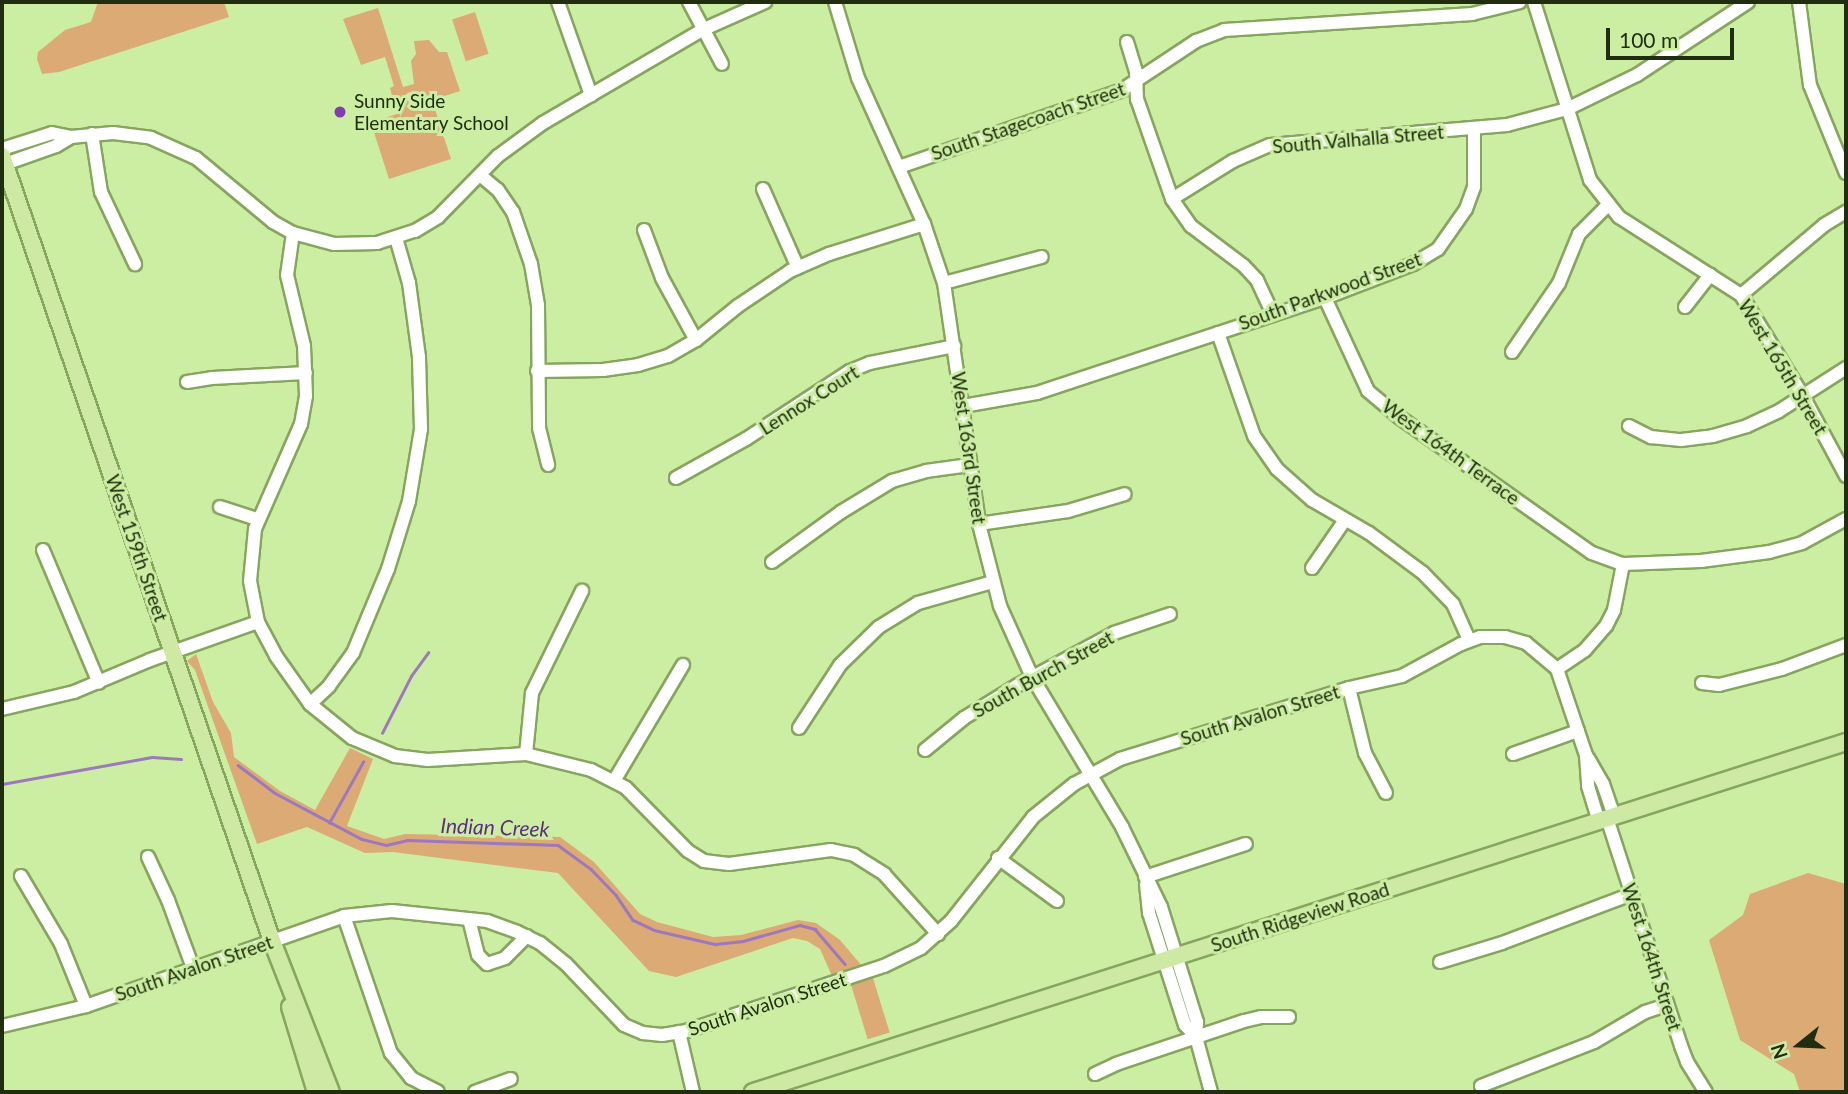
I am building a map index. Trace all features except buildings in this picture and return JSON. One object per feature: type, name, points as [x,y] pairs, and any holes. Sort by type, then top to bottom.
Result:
[{"type":"main road","name":"West 159th Street","points":[[2,158],[272,941],[331,1092]]},
{"type":"main road","name":"South Ridgeview Road","points":[[753,1092],[1846,742]]},
{"type":"main road","name":"West 159th Street","points":[[272,941],[316,1092]]},
{"type":"street","points":[[558,2],[591,95]]},
{"type":"street","points":[[689,2],[722,64]]},
{"type":"street","points":[[2,158],[56,146],[71,137],[92,134],[143,137],[182,150],[214,170],[273,222],[293,233],[323,242],[351,245],[396,238],[415,231],[438,217],[523,135],[704,29],[765,2]]},
{"type":"street","name":"West 163rd Street","points":[[835,2],[858,78],[924,225],[943,283],[979,524],[992,582],[1032,677],[1122,827],[1161,907],[1171,959],[1198,1022],[1196,1037],[1211,1092]]},
{"type":"street","name":"South Stagecoach Street","points":[[899,167],[1080,106],[1137,82],[1196,41],[1224,30],[1472,13],[1520,2]]},
{"type":"street","name":"West 165th Street","points":[[1534,2],[1590,180],[1619,217],[1741,295],[1846,476]]},
{"type":"street","points":[[1474,128],[1507,125],[1567,110],[1637,75],[1748,2]]},
{"type":"street","points":[[1799,2],[1810,85],[1846,173]]},
{"type":"street","points":[[1127,42],[1137,82],[1138,99],[1172,199],[1191,226],[1244,266],[1257,281],[1273,314]]},
{"type":"street","name":"South Valhalla Street","points":[[1172,199],[1233,160],[1270,145],[1474,128]]},
{"type":"street","name":"South Parkwood Street","points":[[963,406],[1037,393],[1325,298],[1413,264],[1438,249],[1447,240],[1466,209],[1474,187],[1474,128]]},
{"type":"street","points":[[92,134],[101,192],[135,264]]},
{"type":"street","points":[[480,175],[498,190],[523,236],[538,305],[539,428],[548,466]]},
{"type":"street","points":[[763,189],[798,268]]},
{"type":"street","points":[[1511,352],[1559,283],[1579,234],[1609,204]]},
{"type":"street","points":[[1741,295],[1824,225],[1846,212]]},
{"type":"street","points":[[537,371],[603,370],[638,365],[668,356],[696,340],[738,306],[798,268],[829,254],[924,225]]},
{"type":"street","points":[[644,230],[662,278],[696,340]]},
{"type":"street","points":[[293,233],[287,275],[304,346],[306,396],[301,424],[258,519],[252,539],[250,570],[258,622],[276,656],[310,704],[352,738],[394,756],[428,760],[526,754],[571,763],[614,781],[650,810],[688,851],[704,861],[729,864],[831,850],[842,851],[865,860],[884,874],[938,934]]},
{"type":"street","points":[[310,704],[329,686],[353,653],[388,569],[409,501],[421,429],[419,357],[409,283],[396,238]]},
{"type":"street","points":[[943,283],[1042,257]]},
{"type":"street","points":[[1685,307],[1710,275]]},
{"type":"street","name":"West 164th Terrace","points":[[1325,298],[1368,391],[1399,417],[1592,553],[1623,564]]},
{"type":"street","points":[[1218,333],[1246,417],[1266,456],[1300,491],[1404,558],[1445,594],[1462,618],[1469,640]]},
{"type":"street","name":"Lennox Court","points":[[676,478],[746,439],[850,370],[870,363],[954,346]]},
{"type":"street","points":[[1629,426],[1651,437],[1681,440],[1713,436],[1746,426],[1802,396],[1846,368]]},
{"type":"street","points":[[187,382],[212,377],[306,373]]},
{"type":"street","points":[[772,562],[860,499],[892,481],[926,471],[970,466]]},
{"type":"street","points":[[979,524],[1068,510],[1125,494]]},
{"type":"street","points":[[220,507],[258,519]]},
{"type":"street","points":[[1556,669],[1585,650],[1606,625],[1614,610],[1623,564],[1700,561],[1769,552],[1802,543],[1846,519]]},
{"type":"street","points":[[1312,568],[1345,520]]},
{"type":"street","points":[[43,550],[99,683]]},
{"type":"street","points":[[799,728],[840,665],[879,627],[918,603],[992,582]]},
{"type":"street","points":[[526,754],[532,693],[582,591]]},
{"type":"street","name":"South Burch Street","points":[[925,750],[964,718],[1032,677],[1114,633],[1170,614]]},
{"type":"street","points":[[2,709],[43,701],[99,683],[258,622]]},
{"type":"street","name":"West 164th Street","points":[[1469,640],[1492,636],[1526,643],[1545,656],[1556,669],[1586,755],[1588,786],[1607,818],[1687,1062],[1706,1092]]},
{"type":"street","name":"South Avalon Street","points":[[2,1026],[86,1006],[344,916],[392,911],[486,922],[527,936],[566,964],[624,1025],[643,1033],[662,1035],[679,1032],[884,966],[912,953],[938,934],[1050,800],[1090,775],[1134,753],[1349,688],[1402,676],[1469,640]]},
{"type":"street","points":[[1702,683],[1719,685],[1745,679],[1846,645]]},
{"type":"street","points":[[614,781],[683,665]]},
{"type":"street","points":[[1349,688],[1365,752],[1386,793]]},
{"type":"street","points":[[1513,754],[1578,732]]},
{"type":"street","points":[[1145,877],[1246,844]]},
{"type":"street","points":[[148,857],[168,900],[193,968]]},
{"type":"street","points":[[998,859],[1057,901]]},
{"type":"street","points":[[21,876],[61,944],[86,1006]]},
{"type":"street","points":[[1440,962],[1512,940],[1632,894]]},
{"type":"street","points":[[344,916],[391,1053],[411,1078],[438,1092]]},
{"type":"street","points":[[469,919],[478,955],[487,964],[499,962],[527,936]]},
{"type":"street","points":[[1481,1086],[1594,1042],[1645,1012],[1667,1005]]},
{"type":"street","points":[[1095,1074],[1116,1064],[1261,1017],[1289,1017]]},
{"type":"street","points":[[679,1032],[693,1092]]},
{"type":"street","points":[[475,1092],[511,1079]]},
{"type":"shaded area","points":[[98,2],[224,2],[229,17],[59,72],[42,74],[37,59],[38,52],[65,30],[91,22]]},
{"type":"shaded area","points":[[378,8],[403,87],[414,84],[411,61],[416,54],[414,41],[429,40],[439,52],[447,52],[460,91],[417,105],[413,91],[406,94],[411,109],[433,103],[451,159],[389,179],[371,123],[402,112],[398,101],[393,100],[390,88],[394,86],[385,57],[361,65],[343,19]]},
{"type":"shaded area","points":[[475,12],[489,54],[466,61],[452,19]]},
{"type":"shaded area","points":[[196,654],[213,702],[231,733],[234,757],[280,791],[315,810],[350,748],[373,759],[347,826],[384,839],[405,834],[560,837],[594,862],[640,914],[657,922],[713,937],[741,935],[798,920],[816,923],[840,940],[862,966],[832,976],[820,949],[807,941],[793,938],[676,977],[649,971],[558,873],[393,852],[365,853],[307,827],[257,844],[195,670],[187,661]]},
{"type":"shaded area","points":[[1808,873],[1846,884],[1846,1092],[1800,1092],[1794,1074],[1740,1040],[1709,940],[1743,915],[1750,894]]},
{"type":"shaded area","points":[[873,978],[890,1033],[868,1039],[851,985]]},
{"type":"waterway","points":[[382,733],[411,676],[428,653]]},
{"type":"waterway","name":"Indian Creek","points":[[2,784],[152,757],[181,759]]},
{"type":"waterway","points":[[329,823],[363,762]]},
{"type":"waterway","name":"Indian Creek","points":[[238,765],[275,793],[362,839],[386,845],[407,840],[558,845],[591,869],[616,895],[633,920],[654,930],[715,944],[743,941],[800,925],[815,929],[845,964]]},
{"type":"place","name":"Sunny Side Elementary School","points":[[340,112]]}]
